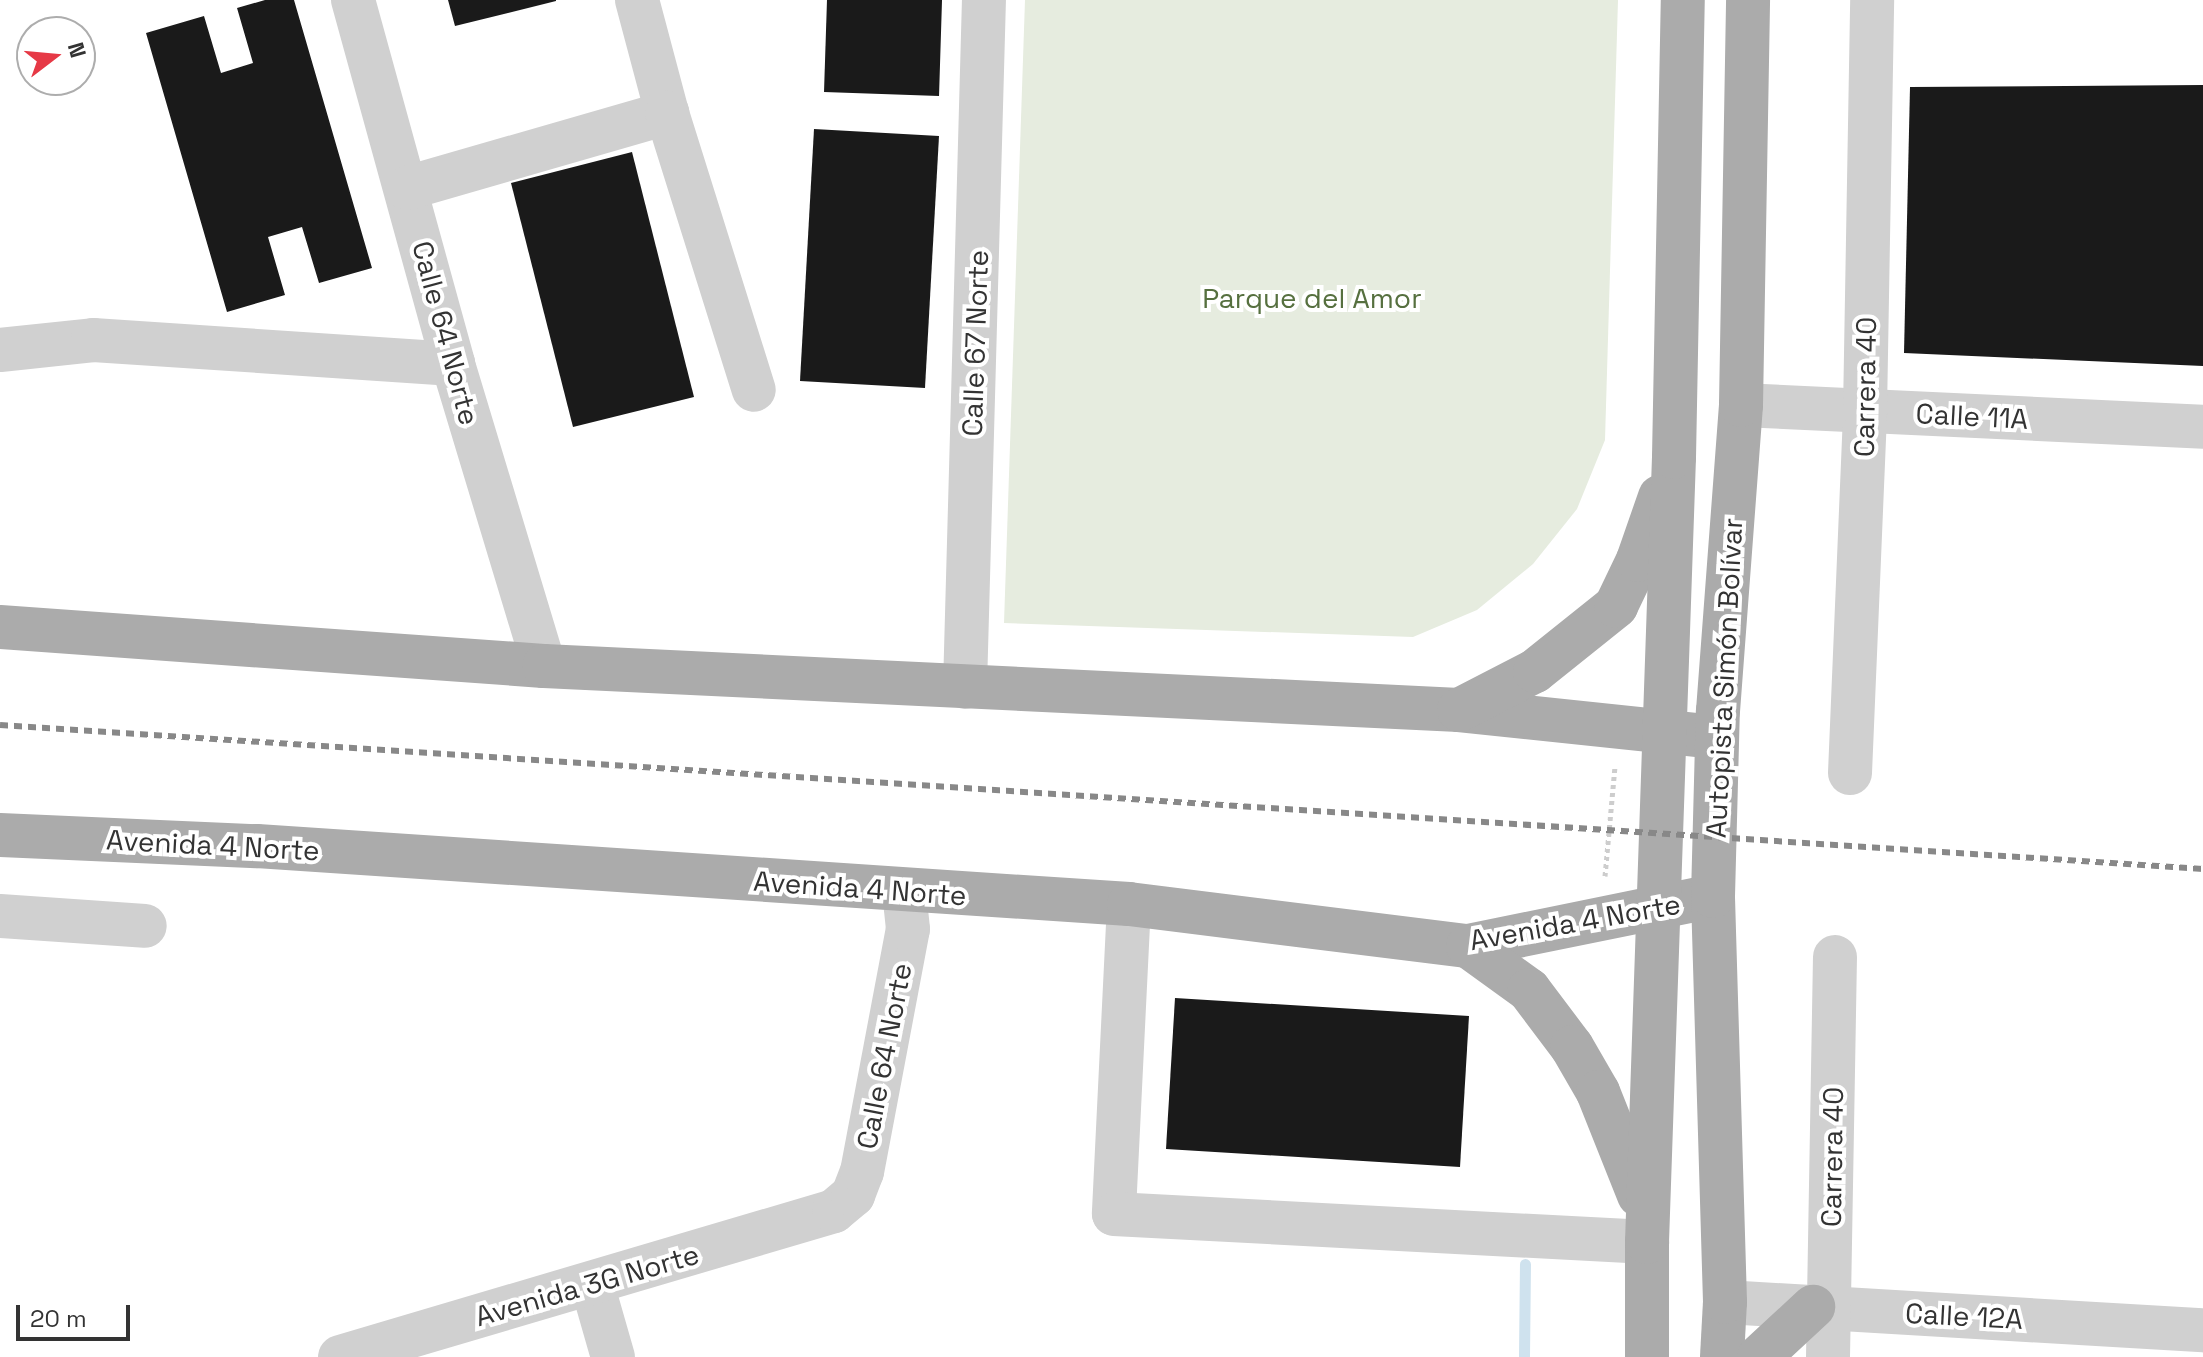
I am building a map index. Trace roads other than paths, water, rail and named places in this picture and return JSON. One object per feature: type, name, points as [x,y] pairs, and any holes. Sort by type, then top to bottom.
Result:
[{"type":"main road","name":"Autopista Simón Bolívar","points":[[1647,1357],[1647,1242],[1674,457],[1683,0]]},
{"type":"main road","name":"Autopista Simón Bolívar","points":[[1722,1357],[1725,1302],[1713,896],[1717,737],[1741,405],[1748,0]]},
{"type":"main road","points":[[1459,710],[1535,671],[1616,606],[1638,560],[1674,457]]},
{"type":"main road","points":[[0,627],[544,666],[1459,710],[1717,737]]},
{"type":"main road","name":"Avenida 4 Norte","points":[[0,835],[257,846],[1129,904],[1468,946],[1713,896]]},
{"type":"main road","points":[[1468,946],[1529,990],[1572,1047],[1598,1092],[1638,1183],[1647,1242]]},
{"type":"main road","points":[[1759,1357],[1821,1308]]},
{"type":"street","name":"Calle 64 Norte","points":[[353,0],[453,364],[544,666]]},
{"type":"street","points":[[637,0],[667,113],[754,390]]},
{"type":"street","name":"Calle 67 Norte","points":[[965,687],[984,0]]},
{"type":"street","name":"Carrera 40","points":[[1850,773],[1865,411],[1872,0]]},
{"type":"street","points":[[407,188],[667,113]]},
{"type":"street","points":[[0,350],[93,340],[453,364]]},
{"type":"street","name":"Calle 11A","points":[[1741,405],[2203,427]]},
{"type":"street","name":"Calle 64 Norte","points":[[834,1211],[853,1195],[862,1172],[908,929],[904,891]]},
{"type":"street","points":[[1129,904],[1114,1214],[1647,1242]]},
{"type":"street","points":[[0,916],[145,926]]},
{"type":"street","name":"Carrera 40","points":[[1828,1357],[1821,1308],[1835,957]]},
{"type":"street","name":"Avenida 3G Norte","points":[[340,1357],[834,1211]]},
{"type":"street","points":[[592,1284],[613,1357]]},
{"type":"street","name":"Calle 12A","points":[[1725,1302],[2203,1330]]},
{"type":"waterway","points":[[1524,1357],[1525,1264]]},
{"type":"railway","points":[[0,725],[2203,869]]},
{"type":"park label","name":"Parque del Amor","points":[[1312,298]]}]
